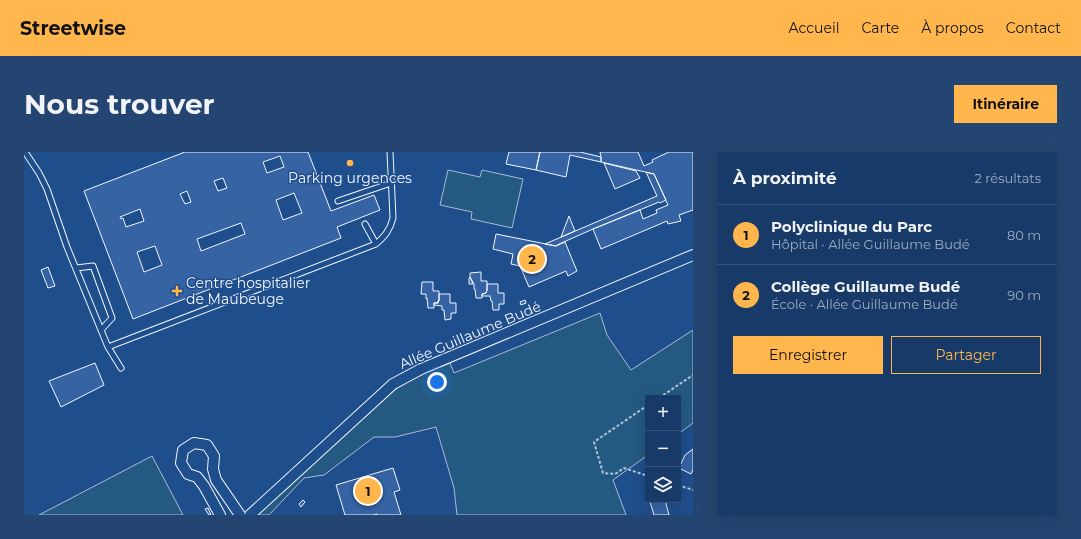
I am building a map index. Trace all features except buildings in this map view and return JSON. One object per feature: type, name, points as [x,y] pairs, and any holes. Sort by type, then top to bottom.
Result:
[{"type":"street","name":"Allée Guillaume Budé","points":[[250,515],[393,384],[421,369],[693,255]]},
{"type":"street","points":[[220,515],[204,486],[197,477],[188,474],[181,463],[183,450],[194,443],[207,445],[214,456],[213,469],[216,480],[240,515]]},
{"type":"lane","points":[[25,152],[39,172],[47,189],[76,268],[108,347],[121,368]]},
{"type":"lane","points":[[108,347],[376,244],[384,237],[390,228],[393,218],[390,152]]},
{"type":"lane","points":[[338,201],[391,183]]},
{"type":"lane","points":[[365,224],[376,244]]},
{"type":"lane","points":[[76,268],[93,266],[112,318],[101,330]]},
{"type":"path","points":[[663,395],[693,375]]},
{"type":"path","points":[[645,407],[594,442],[603,473],[615,474],[624,468],[645,475]]},
{"type":"path","points":[[681,486],[693,490]]},
{"type":"shaded area","points":[[448,170],[480,177],[482,170],[523,179],[512,228],[471,219],[472,212],[440,205]]},
{"type":"shaded area","points":[[600,313],[607,335],[631,370],[693,330],[693,423],[681,432],[681,395],[645,395],[645,457],[613,480],[626,515],[457,515],[454,488],[436,427],[395,437],[374,437],[324,475],[304,478],[269,515],[257,515],[383,397],[414,378],[450,363],[454,373]]},
{"type":"shaded area","points":[[152,456],[183,515],[39,515]]},
{"type":"place","name":"Parking urgences","points":[[350,163]]},
{"type":"place","name":"Collège Guillaume Budé","points":[[532,259]]},
{"type":"place","name":"Centre hospitalier de Maubeuge","points":[[177,291]]},
{"type":"place","name":"Polyclinique du Parc","points":[[368,491]]}]
